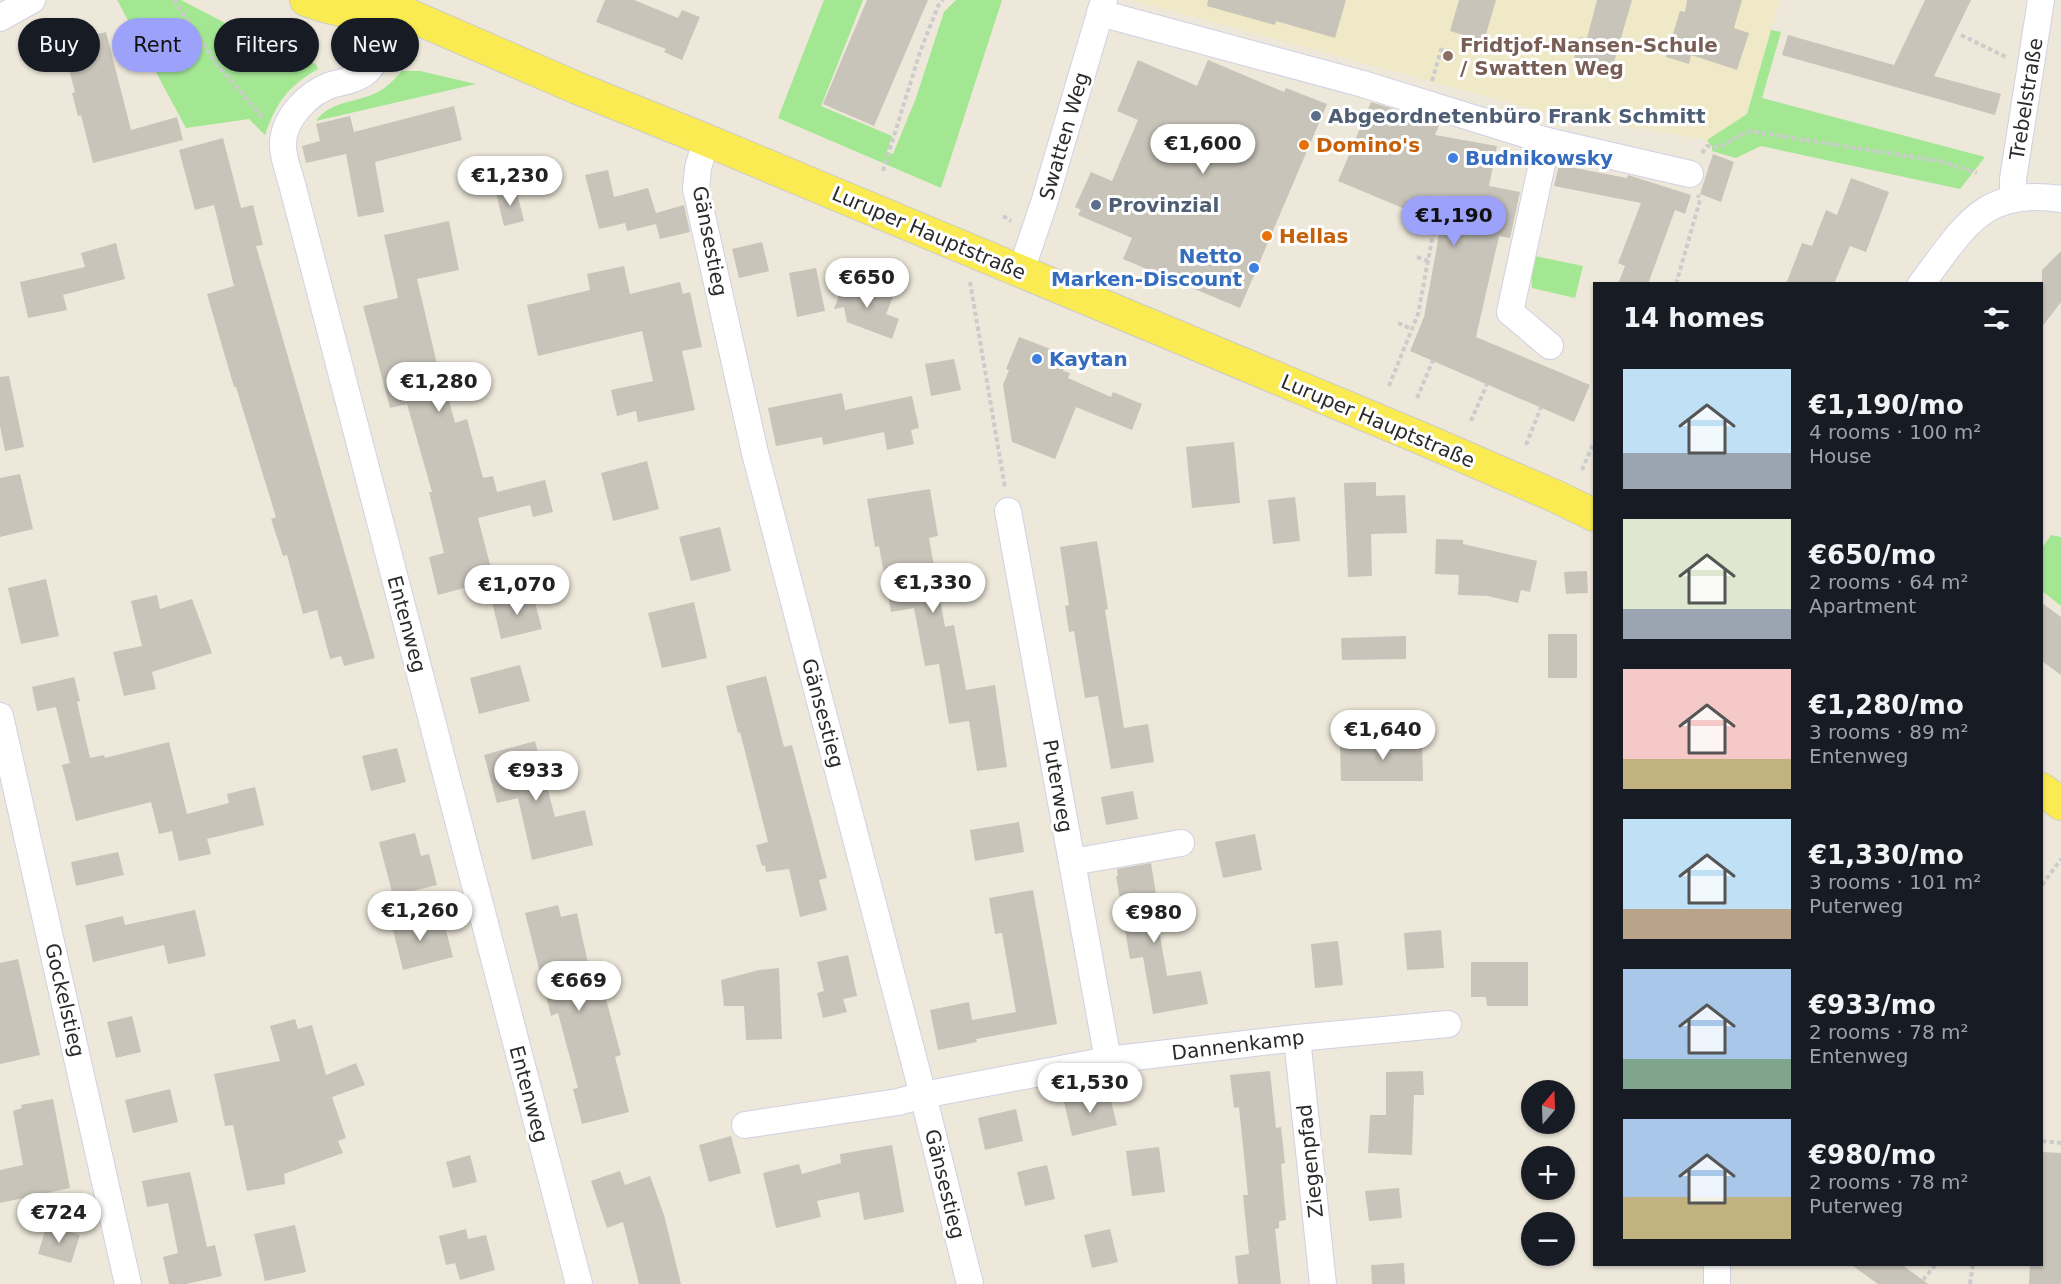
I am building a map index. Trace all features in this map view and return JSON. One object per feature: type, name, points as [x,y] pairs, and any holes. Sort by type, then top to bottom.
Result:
[{"type":"main road","name":"Luruper Hauptstraße","points":[[306,0],[330,9],[351,13],[390,5],[559,81],[1433,443],[1557,497],[1593,515]]},
{"type":"main road","points":[[2043,790],[2061,804]]},
{"type":"street","points":[[0,18],[32,0]]},
{"type":"street","name":"Trebelstraße","points":[[2013,198],[2013,179],[2041,0]]},
{"type":"street","points":[[283,143],[288,125],[299,106],[310,95],[349,80],[370,68],[390,5]]},
{"type":"street","points":[[1102,7],[1547,141],[1690,174]]},
{"type":"street","name":"Swatten Weg","points":[[1021,271],[1044,203],[1102,7]]},
{"type":"street","name":"Gänsestieg","points":[[706,140],[698,168],[696,189],[755,453],[923,1095],[970,1284]]},
{"type":"street","points":[[1547,141],[1510,312],[1550,346]]},
{"type":"street","name":"Entenweg","points":[[283,143],[579,1284]]},
{"type":"street","points":[[1923,282],[1965,226],[1980,212],[1996,203],[2013,198],[2061,200]]},
{"type":"street","name":"Puterweg","points":[[1008,511],[1108,1060]]},
{"type":"street","name":"Gockelstieg","points":[[0,716],[128,1284]]},
{"type":"street","points":[[1072,862],[1181,843]]},
{"type":"street","name":"Dannenkamp","points":[[745,1125],[898,1102],[923,1095],[1108,1060],[1297,1038],[1449,1024]]},
{"type":"street","name":"Ziegenpfad","points":[[1297,1038],[1323,1284]]},
{"type":"street","points":[[1717,1266],[1717,1284]]},
{"type":"path","points":[[174,0],[216,63],[283,143]]},
{"type":"path","points":[[883,171],[920,52],[938,6],[943,0]]},
{"type":"path","points":[[1961,35],[2009,59]]},
{"type":"path","points":[[1431,87],[1442,48]]},
{"type":"path","points":[[1677,282],[1700,200],[1690,174],[1707,146],[1719,147],[1749,131],[1944,162],[1977,173]]},
{"type":"path","points":[[1389,386],[1418,314],[1441,192]]},
{"type":"path","points":[[1417,256],[1428,261]]},
{"type":"path","points":[[970,282],[1008,511]]},
{"type":"path","points":[[1398,323],[1412,329]]},
{"type":"path","points":[[1417,398],[1433,360]]},
{"type":"path","points":[[1472,421],[1487,384]]},
{"type":"path","points":[[1526,445],[1541,407]]},
{"type":"path","points":[[1582,470],[1593,444]]},
{"type":"path","points":[[2043,884],[2061,860]]},
{"type":"path","points":[[2043,1141],[2061,1143]]},
{"type":"path","points":[[1923,1280],[1934,1266]]},
{"type":"path","points":[[1970,1284],[1973,1266]]},
{"type":"shaded area","points":[[1131,0],[1780,0],[1747,114],[1707,140],[1543,112]]},
{"type":"green space","points":[[117,0],[181,0],[216,18],[214,72],[313,72],[284,96],[265,135],[249,119],[186,128],[156,72],[202,72],[202,18],[127,18]]},
{"type":"green space","points":[[824,0],[863,0],[821,106],[892,136],[887,152],[893,154],[916,98],[944,12],[956,0],[1002,0],[941,188],[778,118]]},
{"type":"green space","points":[[1771,30],[1781,32],[1762,98],[1985,157],[1960,189],[1761,146],[1736,158],[1712,151],[1707,140],[1747,114]]},
{"type":"green space","points":[[420,71],[476,84],[316,121],[328,110],[380,91],[401,72]]},
{"type":"green space","points":[[1530,255],[1583,266],[1575,298],[1532,288]]},
{"type":"green space","points":[[2051,535],[2061,537],[2061,606],[2043,592],[2043,547]]},
{"type":"building","points":[[605,0],[634,0],[678,18],[682,10],[700,17],[682,60],[664,52],[666,49],[596,22]]},
{"type":"building","points":[[867,0],[928,0],[874,126],[823,104]]},
{"type":"building","points":[[1208,0],[1346,0],[1335,38],[1276,21],[1275,25],[1207,6]]},
{"type":"building","points":[[1459,0],[1496,0],[1484,41],[1450,31]]},
{"type":"building","points":[[1597,0],[1632,0],[1610,76],[1572,65],[1580,37],[1587,38]]},
{"type":"building","points":[[1687,0],[1742,0],[1734,28],[1749,33],[1737,70],[1691,55],[1689,64],[1666,57],[1680,11],[1685,12]]},
{"type":"building","points":[[1925,0],[1971,0],[1934,76],[2001,94],[1995,115],[1782,55],[1788,35],[1894,65]]},
{"type":"building","points":[[106,32],[112,56],[112,72],[116,72],[131,130],[177,117],[183,140],[93,163],[81,115],[78,116],[72,93],[75,92],[70,72],[100,72],[100,34]]},
{"type":"building","points":[[1138,60],[1197,86],[1208,60],[1284,92],[1286,88],[1327,104],[1240,308],[1123,259],[1132,238],[1078,215],[1081,210],[1075,207],[1091,172],[1112,181],[1138,120],[1117,111]]},
{"type":"building","points":[[1371,102],[1440,123],[1435,135],[1497,146],[1489,186],[1520,192],[1510,238],[1499,236],[1476,337],[1590,385],[1574,422],[1410,351],[1424,317],[1441,224],[1338,181]]},
{"type":"building","points":[[454,106],[462,140],[375,162],[384,212],[358,217],[346,154],[306,163],[302,146],[320,141],[316,124],[350,116],[354,132]]},
{"type":"building","points":[[223,138],[241,208],[253,205],[263,245],[256,246],[375,658],[344,666],[341,656],[330,659],[317,610],[303,614],[287,555],[283,556],[271,519],[276,517],[207,294],[234,286],[214,205],[195,210],[179,150]]},
{"type":"building","points":[[1713,154],[1734,162],[1721,202],[1700,194]]},
{"type":"building","points":[[1559,165],[1627,178],[1628,175],[1691,195],[1685,214],[1675,210],[1649,282],[1619,282],[1625,266],[1618,263],[1641,203],[1554,186]]},
{"type":"building","points":[[608,170],[614,197],[648,188],[656,213],[684,205],[690,232],[660,239],[656,224],[627,231],[625,223],[599,229],[585,175]]},
{"type":"building","points":[[1851,178],[1889,192],[1866,252],[1850,246],[1835,282],[1787,282],[1802,243],[1812,246],[1826,210],[1837,215]]},
{"type":"building","points":[[516,189],[524,221],[504,226],[496,193]]},
{"type":"building","points":[[449,221],[459,270],[417,279],[437,364],[439,363],[455,423],[467,419],[483,478],[493,476],[497,492],[545,480],[553,512],[533,517],[530,505],[478,518],[494,580],[438,595],[429,557],[444,553],[429,492],[432,492],[407,404],[390,408],[363,306],[398,298],[384,235]]},
{"type":"building","points":[[762,242],[769,271],[739,278],[732,249]]},
{"type":"building","points":[[116,243],[125,279],[63,295],[67,310],[28,318],[20,282],[85,267],[81,253]]},
{"type":"building","points":[[2061,251],[2061,302],[2043,326],[2043,282],[2042,270]]},
{"type":"building","points":[[624,266],[630,294],[680,282],[683,294],[690,292],[702,347],[682,351],[695,410],[638,422],[636,411],[617,416],[611,390],[653,381],[642,331],[538,356],[527,305],[590,290],[587,274]]},
{"type":"building","points":[[816,268],[825,311],[797,317],[789,273]]},
{"type":"building","points":[[845,279],[893,297],[886,314],[899,319],[892,339],[847,322],[844,307],[834,309]]},
{"type":"building","points":[[1019,337],[1069,356],[1063,371],[1070,373],[1068,378],[1111,397],[1113,392],[1142,404],[1132,430],[1076,407],[1055,459],[1012,442],[1003,385],[1009,370],[1006,369]]},
{"type":"building","points":[[954,359],[961,390],[931,396],[925,364]]},
{"type":"building","points":[[9,376],[24,447],[5,451],[0,426],[0,377]]},
{"type":"building","points":[[842,393],[845,410],[912,396],[919,428],[911,430],[914,444],[887,450],[884,432],[823,445],[822,437],[776,446],[768,408]]},
{"type":"building","points":[[1234,442],[1240,503],[1192,508],[1186,447]]},
{"type":"building","points":[[647,461],[659,509],[613,521],[601,473]]},
{"type":"building","points":[[20,474],[33,529],[0,537],[0,478]]},
{"type":"building","points":[[1376,482],[1376,496],[1405,495],[1407,533],[1371,534],[1372,576],[1348,577],[1344,483]]},
{"type":"building","points":[[930,489],[938,536],[929,538],[945,627],[954,625],[966,690],[995,685],[1007,767],[977,771],[969,721],[949,724],[939,664],[925,666],[914,608],[891,612],[879,546],[875,547],[867,499]]},
{"type":"building","points":[[1295,497],[1300,541],[1273,544],[1268,500]]},
{"type":"building","points":[[720,527],[731,571],[691,581],[679,537]]},
{"type":"building","points":[[1436,539],[1463,540],[1463,544],[1537,561],[1530,592],[1521,590],[1518,603],[1488,596],[1458,595],[1459,575],[1435,574]]},
{"type":"building","points":[[1097,541],[1108,609],[1105,610],[1124,728],[1148,724],[1154,762],[1111,769],[1098,696],[1085,698],[1074,631],[1069,632],[1065,606],[1069,605],[1060,547]]},
{"type":"building","points":[[1587,571],[1588,593],[1566,594],[1564,572]]},
{"type":"building","points":[[46,579],[59,636],[21,644],[8,588]]},
{"type":"building","points":[[157,595],[160,609],[192,599],[212,653],[152,672],[156,689],[124,696],[113,652],[142,646],[131,601]]},
{"type":"building","points":[[517,595],[518,599],[533,595],[542,629],[501,639],[492,602]]},
{"type":"building","points":[[694,602],[707,658],[662,668],[648,613]]},
{"type":"building","points":[[2043,604],[2061,617],[2061,675],[2043,662]]},
{"type":"building","points":[[1548,634],[1577,634],[1577,678],[1548,678]]},
{"type":"building","points":[[1406,636],[1406,659],[1342,660],[1341,638]]},
{"type":"building","points":[[520,665],[530,701],[479,714],[470,678]]},
{"type":"building","points":[[766,676],[784,747],[792,745],[827,878],[819,880],[827,910],[800,917],[789,869],[766,872],[765,865],[762,866],[756,845],[768,842],[726,686]]},
{"type":"building","points":[[74,677],[80,701],[77,702],[90,758],[104,755],[105,758],[169,742],[187,814],[229,803],[227,794],[255,787],[264,825],[207,839],[211,854],[179,861],[172,831],[159,834],[151,802],[76,821],[62,765],[70,763],[56,707],[37,711],[32,687]]},
{"type":"building","points":[[1400,736],[1422,736],[1423,781],[1341,781],[1340,745],[1400,744]]},
{"type":"building","points":[[535,741],[555,817],[585,810],[593,845],[532,860],[518,798],[497,803],[484,755]]},
{"type":"building","points":[[397,748],[406,782],[371,791],[362,756]]},
{"type":"building","points":[[1133,791],[1138,819],[1106,825],[1101,797]]},
{"type":"building","points":[[1019,822],[1024,852],[975,861],[970,830]]},
{"type":"building","points":[[415,833],[421,856],[429,854],[437,885],[393,896],[379,842]]},
{"type":"building","points":[[1255,834],[1262,870],[1223,878],[1215,842]]},
{"type":"building","points":[[118,852],[124,875],[76,886],[71,862]]},
{"type":"building","points":[[1151,863],[1156,894],[1153,895],[1167,976],[1201,971],[1208,1004],[1153,1014],[1143,957],[1130,959],[1116,876],[1118,876],[1117,869]]},
{"type":"building","points":[[1033,890],[1057,1024],[976,1039],[977,1042],[938,1050],[930,1010],[969,1002],[972,1020],[1016,1012],[1002,933],[995,934],[989,898]]},
{"type":"building","points":[[558,905],[561,917],[577,913],[589,968],[597,965],[621,1055],[615,1057],[629,1112],[582,1124],[573,1089],[578,1088],[558,1013],[551,1016],[525,913]]},
{"type":"building","points":[[195,910],[206,956],[168,964],[164,945],[93,962],[85,925],[123,916],[125,925]]},
{"type":"building","points":[[410,912],[414,930],[444,923],[453,957],[403,970],[390,918]]},
{"type":"building","points":[[1441,930],[1444,968],[1407,970],[1404,933]]},
{"type":"building","points":[[1338,941],[1343,985],[1315,988],[1311,944]]},
{"type":"building","points":[[848,955],[857,996],[843,999],[847,1012],[823,1018],[817,993],[824,991],[817,962]]},
{"type":"building","points":[[18,959],[40,1055],[0,1064],[0,963]]},
{"type":"building","points":[[1471,962],[1528,962],[1528,1006],[1487,1006],[1486,997],[1471,997]]},
{"type":"building","points":[[779,968],[782,1039],[746,1040],[744,1006],[724,1006],[721,980],[759,970]]},
{"type":"building","points":[[132,1016],[141,1052],[116,1058],[107,1022]]},
{"type":"building","points":[[295,1019],[298,1029],[312,1025],[326,1075],[356,1063],[365,1085],[332,1097],[346,1138],[338,1141],[343,1153],[284,1174],[285,1184],[247,1191],[233,1125],[225,1126],[214,1074],[280,1061],[270,1026]]},
{"type":"building","points":[[1270,1071],[1276,1128],[1281,1127],[1285,1163],[1281,1164],[1286,1220],[1279,1221],[1279,1228],[1275,1229],[1281,1284],[1238,1284],[1235,1256],[1249,1254],[1243,1195],[1248,1195],[1239,1107],[1234,1108],[1230,1075]]},
{"type":"building","points":[[1423,1071],[1424,1095],[1414,1095],[1412,1155],[1368,1153],[1370,1115],[1386,1115],[1386,1072]]},
{"type":"building","points":[[170,1089],[178,1122],[133,1133],[125,1100]]},
{"type":"building","points":[[1098,1094],[1099,1099],[1110,1097],[1117,1125],[1072,1136],[1064,1102]]},
{"type":"building","points":[[53,1099],[70,1188],[0,1203],[0,1170],[23,1165],[13,1111],[22,1108],[21,1105]]},
{"type":"building","points":[[1016,1109],[1023,1141],[985,1150],[978,1118]]},
{"type":"building","points":[[731,1136],[741,1173],[709,1182],[699,1145]]},
{"type":"building","points":[[892,1145],[904,1212],[864,1220],[859,1192],[817,1201],[821,1217],[776,1228],[763,1173],[799,1164],[802,1174],[841,1163],[840,1154]]},
{"type":"building","points":[[1159,1147],[1165,1192],[1132,1196],[1126,1151]]},
{"type":"building","points":[[2043,1152],[2061,1153],[2061,1284],[2029,1284],[2030,1266],[2043,1266]]},
{"type":"building","points":[[470,1155],[477,1182],[453,1188],[446,1162]]},
{"type":"building","points":[[1047,1165],[1055,1199],[1025,1206],[1017,1172]]},
{"type":"building","points":[[620,1171],[625,1185],[650,1176],[664,1215],[681,1284],[639,1284],[623,1222],[607,1228],[591,1181]]},
{"type":"building","points":[[190,1172],[207,1247],[215,1245],[222,1276],[186,1284],[169,1284],[163,1257],[178,1253],[168,1203],[147,1207],[142,1181]]},
{"type":"building","points":[[1399,1188],[1402,1218],[1369,1221],[1365,1191]]},
{"type":"building","points":[[47,1225],[80,1235],[71,1263],[38,1254]]},
{"type":"building","points":[[295,1225],[306,1272],[265,1281],[254,1234]]},
{"type":"building","points":[[466,1229],[468,1239],[486,1235],[495,1270],[460,1280],[455,1263],[446,1265],[439,1236]]},
{"type":"building","points":[[1110,1229],[1118,1262],[1092,1268],[1084,1235]]},
{"type":"building","points":[[1404,1263],[1405,1284],[1372,1284],[1371,1265]]},
{"type":"building","points":[[1853,1266],[1904,1266],[1928,1284],[1878,1284]]},
{"type":"place","name":"Fridtjof-Nansen-Schule / Swatten Weg","points":[[1448,56]]},
{"type":"place","name":"Abgeordnetenbüro Frank Schmitt","points":[[1316,116]]},
{"type":"place","name":"Domino's","points":[[1304,145]]},
{"type":"place","name":"Budnikowsky","points":[[1453,158]]},
{"type":"place","name":"Provinzial","points":[[1096,205]]},
{"type":"place","name":"Hellas","points":[[1267,236]]},
{"type":"place","name":"Netto Marken-Discount","points":[[1254,268]]},
{"type":"place","name":"Kaytan","points":[[1037,359]]}]
